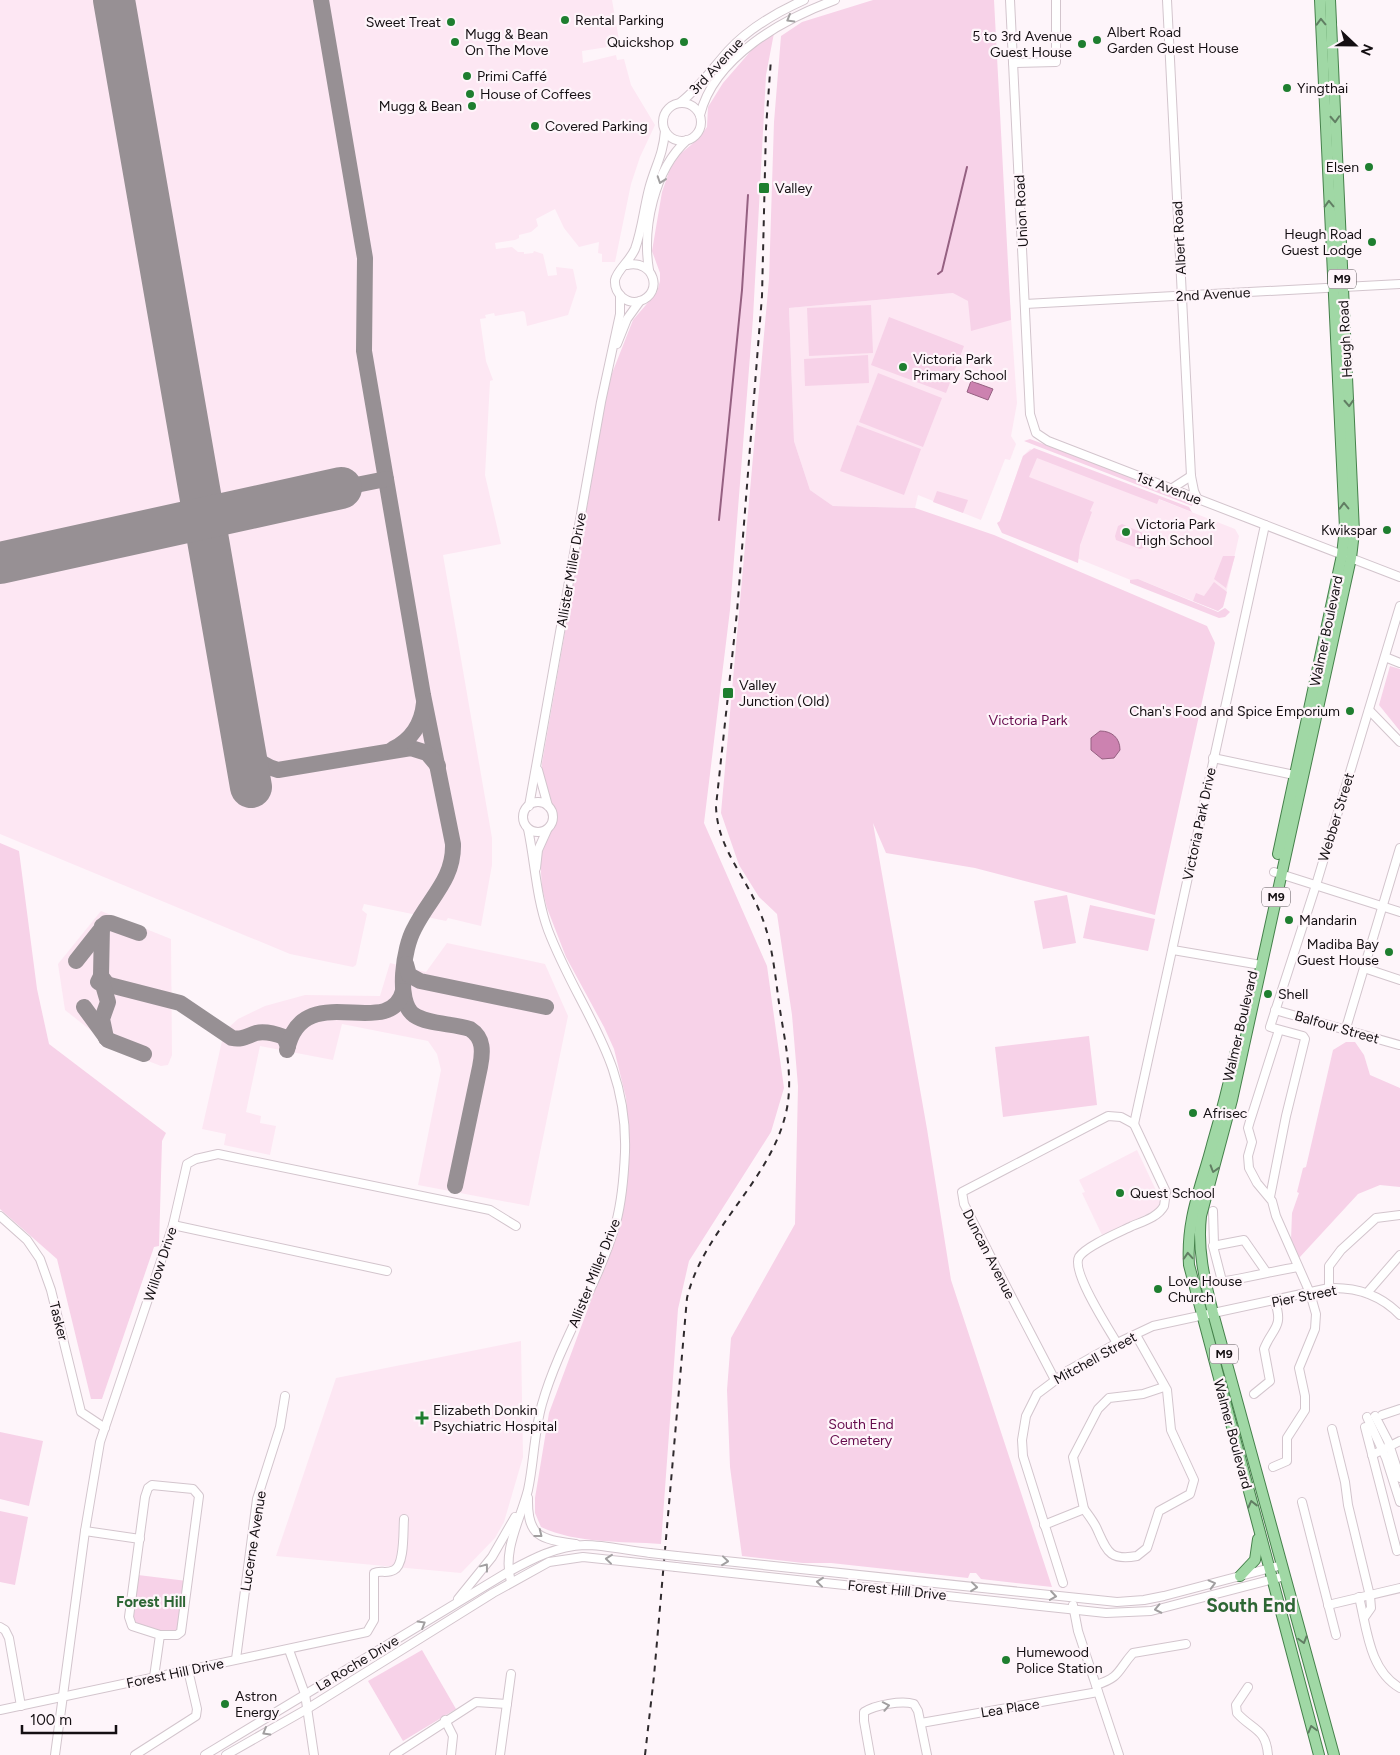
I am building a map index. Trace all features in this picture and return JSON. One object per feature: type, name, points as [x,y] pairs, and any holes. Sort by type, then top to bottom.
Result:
[{"type":"main road","name":"Heugh Road","points":[[1320,0],[1337,286],[1354,501],[1347,557]]},
{"type":"main road","name":"Heugh Road","points":[[1330,0],[1337,286]]},
{"type":"main road","name":"Walmer Boulevard","points":[[1334,1755],[1213,1313],[1200,1258],[1198,1234],[1200,1216],[1232,1100],[1298,776],[1347,557]]},
{"type":"main road","name":"Walmer Boulevard","points":[[1258,965],[1229,1080],[1188,1228],[1189,1265],[1201,1317],[1319,1755]]},
{"type":"main road","points":[[1240,1576],[1255,1560],[1258,1530]]},
{"type":"street","name":"3rd Avenue","points":[[681,102],[694,92],[708,74],[750,31],[778,12],[804,0]]},
{"type":"street","name":"3rd Avenue","points":[[700,115],[710,92],[734,59],[760,37],[794,17],[835,0]]},
{"type":"street","name":"Union Road","points":[[1010,0],[1031,421]]},
{"type":"street","points":[[1013,63],[1056,62],[1056,0]]},
{"type":"street","name":"Albert Road","points":[[1167,0],[1191,476],[1198,500]]},
{"type":"street","points":[[708,74],[716,76],[734,59]]},
{"type":"street","points":[[681,102],[692,106],[700,115],[701,122],[697,133],[687,140],[668,162],[655,198],[648,236],[652,288],[645,298],[640,301],[629,301],[620,295],[616,288],[615,280],[619,271],[627,264],[635,248],[649,186],[662,156],[665,131],[662,121],[665,112],[672,105],[681,102]]},
{"type":"street","points":[[665,131],[672,138],[687,140]]},
{"type":"street","points":[[627,264],[640,264],[650,271]]},
{"type":"street","name":"2nd Avenue","points":[[1025,304],[1400,284]]},
{"type":"street","name":"Allister Miller Drive","points":[[529,806],[607,374],[620,314],[620,295]]},
{"type":"street","name":"Allister Miller Drive","points":[[607,374],[627,320],[640,301]]},
{"type":"street","name":"1st Avenue","points":[[1031,421],[1036,433],[1048,442],[1400,578]]},
{"type":"street","points":[[1171,489],[1191,476]]},
{"type":"street","name":"Victoria Park Drive","points":[[1134,1124],[1265,525]]},
{"type":"street","name":"Webber Street","points":[[1279,1030],[1270,1027],[1316,885],[1400,606]]},
{"type":"street","points":[[1385,657],[1400,663]]},
{"type":"street","points":[[1369,710],[1400,742]]},
{"type":"street","points":[[1213,758],[1298,776]]},
{"type":"street","name":"Allister Miller Drive","points":[[537,765],[540,785],[548,806]]},
{"type":"street","points":[[536,802],[548,806],[553,818],[547,830],[537,832],[528,829],[523,817],[529,806],[536,802]]},
{"type":"street","name":"Allister Miller Drive","points":[[511,1582],[508,1572],[510,1549],[527,1492],[542,1404],[615,1224],[623,1183],[625,1150],[622,1105],[612,1064],[602,1039],[557,952],[544,918],[536,883],[528,829]]},
{"type":"street","name":"Allister Miller Drive","points":[[536,883],[538,850],[547,830]]},
{"type":"street","points":[[1346,1028],[1400,848]]},
{"type":"street","points":[[1278,873],[1400,912]]},
{"type":"street","points":[[1172,950],[1258,965]]},
{"type":"street","points":[[1364,968],[1400,980]]},
{"type":"street","name":"Balfour Street","points":[[1275,1010],[1346,1028],[1399,1045]]},
{"type":"street","points":[[1270,1197],[1286,1116],[1305,1039],[1303,1036],[1279,1030],[1248,1128],[1252,1142],[1248,1156],[1249,1168],[1257,1183],[1270,1197],[1276,1216],[1310,1293],[1316,1322],[1299,1368],[1305,1410],[1287,1438],[1287,1461],[1273,1467]]},
{"type":"street","name":"Duncan Avenue","points":[[1055,1380],[964,1204],[962,1192],[1108,1116],[1121,1117],[1134,1124]]},
{"type":"street","points":[[1117,1343],[1091,1297],[1078,1269],[1079,1257],[1085,1250],[1152,1217],[1162,1210],[1166,1202],[1166,1192],[1134,1124]]},
{"type":"street","name":"Willow Drive","points":[[55,1755],[84,1531],[93,1478],[106,1428],[173,1225],[187,1164],[196,1159],[218,1154],[490,1210],[516,1226]]},
{"type":"street","points":[[1213,1212],[1214,1244],[1222,1281],[1298,1267]]},
{"type":"street","points":[[1329,1288],[1329,1266],[1341,1250],[1376,1218],[1400,1215]]},
{"type":"street","name":"Tasker","points":[[0,1216],[27,1240],[40,1259],[51,1290],[81,1412],[106,1428]]},
{"type":"street","points":[[173,1225],[387,1271]]},
{"type":"street","points":[[1214,1244],[1244,1240],[1267,1273]]},
{"type":"street","points":[[1367,1292],[1400,1255]]},
{"type":"street","name":"Pier Street","points":[[1201,1317],[1213,1313],[1275,1302],[1329,1288],[1367,1292],[1386,1302],[1400,1315]]},
{"type":"street","points":[[1254,1394],[1270,1382],[1264,1349],[1278,1324],[1279,1312],[1275,1302]]},
{"type":"street","name":"Mitchell Street","points":[[1063,1583],[1027,1471],[1022,1440],[1026,1416],[1030,1406],[1037,1394],[1055,1380],[1117,1343],[1165,1323],[1201,1317]]},
{"type":"street","points":[[1136,1335],[1164,1387],[1169,1402],[1171,1430],[1194,1480],[1190,1494],[1159,1511],[1147,1548],[1142,1555],[1132,1557],[1114,1556],[1107,1552],[1096,1525],[1084,1509],[1073,1457],[1098,1409],[1109,1398],[1143,1394],[1164,1387]]},
{"type":"street","name":"Lucerne Avenue","points":[[236,1660],[257,1499],[280,1428],[285,1396]]},
{"type":"street","points":[[1400,1409],[1375,1416],[1386,1448],[1400,1502]]},
{"type":"street","points":[[1365,1427],[1397,1551]]},
{"type":"street","points":[[1332,1429],[1370,1599],[1371,1608],[1364,1618]]},
{"type":"street","points":[[1372,1455],[1400,1441]]},
{"type":"street","points":[[1386,1448],[1400,1478]]},
{"type":"street","points":[[150,1486],[184,1488],[196,1491],[198,1501],[181,1632],[177,1636],[160,1635],[136,1628],[130,1622],[145,1497],[150,1486]]},
{"type":"street","points":[[527,1492],[529,1520],[536,1534],[551,1540],[585,1545]]},
{"type":"street","points":[[454,1605],[492,1557],[506,1535],[527,1492]]},
{"type":"street","points":[[1302,1502],[1336,1635]]},
{"type":"street","points":[[1044,1525],[1084,1509]]},
{"type":"street","name":"Forest Hill Drive","points":[[0,1710],[289,1650],[361,1634],[370,1630],[374,1620],[374,1573],[392,1571],[398,1567],[401,1561],[404,1519]]},
{"type":"street","points":[[84,1531],[140,1538]]},
{"type":"street","name":"Forest Hill Drive","points":[[508,1572],[552,1551],[585,1545],[1117,1602],[1144,1600],[1282,1565]]},
{"type":"street","name":"Forest Hill Drive","points":[[511,1582],[548,1562],[569,1558],[593,1557],[1106,1613],[1151,1611],[1285,1576]]},
{"type":"street","name":"La Roche Drive","points":[[207,1755],[508,1572]]},
{"type":"street","name":"La Roche Drive","points":[[226,1755],[306,1709],[511,1582]]},
{"type":"street","points":[[1328,1605],[1359,1597],[1370,1599],[1400,1588]]},
{"type":"street","points":[[1359,1597],[1375,1660],[1382,1673],[1400,1688]]},
{"type":"street","points":[[1071,1598],[1119,1755]]},
{"type":"street","points":[[0,1627],[5,1630],[9,1638],[21,1706]]},
{"type":"street","points":[[154,1677],[160,1635]]},
{"type":"street","name":"Lea Place","points":[[921,1723],[1097,1688],[1118,1675],[1133,1653],[1186,1644]]},
{"type":"street","points":[[289,1650],[305,1694],[314,1755]]},
{"type":"street","points":[[135,1755],[196,1716],[188,1670]]},
{"type":"street","points":[[500,1755],[511,1674]]},
{"type":"street","points":[[1248,1686],[1236,1705],[1237,1713],[1261,1732],[1268,1746],[1268,1755]]},
{"type":"street","points":[[394,1755],[445,1720],[476,1702],[507,1704]]},
{"type":"street","points":[[870,1755],[863,1716],[867,1710],[912,1703],[916,1707],[921,1723],[927,1755]]},
{"type":"street","points":[[445,1720],[453,1736],[451,1755]]},
{"type":"shaded area","points":[[0,0],[612,0],[619,40],[614,41],[614,46],[582,51],[583,63],[616,55],[617,60],[624,59],[631,85],[655,125],[640,157],[631,184],[615,262],[602,262],[602,254],[598,253],[599,242],[579,247],[564,228],[555,209],[536,219],[538,226],[531,232],[519,235],[519,238],[515,240],[495,243],[496,249],[512,247],[518,252],[524,252],[524,254],[533,253],[534,251],[543,254],[548,276],[557,275],[556,267],[573,269],[577,288],[568,315],[527,326],[523,311],[495,316],[494,313],[485,315],[486,318],[480,319],[486,361],[493,380],[490,381],[485,475],[501,544],[443,555],[492,838],[492,865],[481,926],[448,918],[446,921],[364,904],[362,910],[367,914],[356,965],[353,967],[290,954],[0,834]]},
{"type":"shaded area","name":"Victoria Park Primary School","points":[[1007,261],[1017,403],[1011,436],[1016,444],[1010,460],[1005,459],[981,520],[918,495],[915,508],[833,506],[810,490],[794,441],[789,308],[953,293]]},
{"type":"shaded area","points":[[971,381],[993,389],[988,400],[967,392]]},
{"type":"shaded area","name":"Victoria Park High School","points":[[1030,449],[1235,529],[1239,536],[1223,607],[1218,611],[1138,579],[1133,581],[1003,528],[1000,521],[1023,456]]},
{"type":"shaded area","points":[[1100,731],[1112,734],[1119,742],[1120,750],[1114,758],[1102,759],[1091,750],[1091,738]]},
{"type":"shaded area","points":[[101,911],[171,939],[172,1055],[168,1065],[161,1066],[112,1047],[65,1010],[58,964]]},
{"type":"shaded area","points":[[447,943],[545,964],[568,1016],[529,1206],[418,1185],[441,1070],[437,1054],[428,1041],[342,1024],[333,1060],[260,1046],[246,1112],[261,1116],[260,1123],[276,1126],[270,1155],[224,1145],[226,1134],[202,1129],[222,1041],[227,1029],[238,1019],[265,1006],[305,995],[380,996],[390,963],[426,972]]},
{"type":"shaded area","name":"Quest School","points":[[1137,1150],[1161,1201],[1158,1209],[1102,1235],[1082,1193],[1085,1192],[1079,1180]]},
{"type":"shaded area","name":"Elizabeth Donkin Psychiatric Hospital","points":[[521,1341],[523,1457],[504,1522],[495,1538],[461,1573],[276,1556],[336,1378]]},
{"type":"green space","points":[[873,0],[994,0],[1011,320],[971,331],[968,301],[953,293],[789,308],[794,441],[810,490],[833,506],[915,508],[994,535],[1207,626],[1215,643],[1155,915],[975,868],[886,853],[873,823],[927,1129],[951,1280],[1052,1587],[981,1579],[976,1573],[970,1573],[968,1578],[831,1563],[803,1563],[742,1556],[730,1467],[727,1390],[731,1338],[795,1224],[798,1086],[792,1015],[777,914],[759,897],[739,865],[721,813],[769,279],[774,122],[781,36],[802,22]]},
{"type":"green space","points":[[774,33],[766,75],[753,318],[730,610],[704,823],[767,966],[784,1088],[771,1132],[689,1261],[678,1309],[661,1544],[585,1539],[541,1527],[535,1513],[535,1498],[549,1413],[619,1225],[630,1152],[626,1098],[614,1049],[566,957],[547,908],[542,888],[540,858],[543,846],[556,818],[542,778],[542,763],[609,381],[633,320],[657,292],[660,281],[660,273],[652,251],[662,192],[670,169],[679,155],[698,139],[707,127],[708,107],[723,83],[756,45]]},
{"type":"green space","points":[[871,305],[873,353],[809,356],[807,308]]},
{"type":"green space","points":[[889,317],[964,346],[946,393],[871,365]]},
{"type":"green space","points":[[868,355],[869,383],[805,386],[804,359]]},
{"type":"green space","points":[[878,373],[942,398],[923,447],[859,422]]},
{"type":"green space","points":[[857,425],[921,449],[904,495],[840,471]]},
{"type":"green space","points":[[1030,439],[1194,501],[1192,506],[1024,441]]},
{"type":"green space","points":[[1034,448],[1189,507],[1192,512],[1159,499],[1157,504],[1037,458],[1029,477],[1094,502],[1080,545],[1078,563],[1002,533],[997,523],[1000,521],[1023,456]]},
{"type":"green space","points":[[937,491],[968,500],[963,513],[933,502]]},
{"type":"green space","points":[[1122,524],[1145,534],[1147,537],[1143,548],[1140,549],[1116,540],[1115,536],[1118,526]]},
{"type":"green space","points":[[1223,556],[1235,556],[1226,588],[1214,579]]},
{"type":"green space","points":[[1138,579],[1218,612],[1225,608],[1230,612],[1225,617],[1219,618],[1130,583],[1130,580]]},
{"type":"green space","points":[[1214,582],[1227,592],[1223,607],[1218,611],[1193,601],[1196,593],[1204,596]]},
{"type":"green space","points":[[1390,666],[1400,669],[1400,731],[1379,705]]},
{"type":"green space","points":[[0,843],[19,851],[37,989],[49,1044],[166,1133],[162,1141],[159,1246],[154,1247],[102,1399],[91,1399],[57,1259],[0,1209]]},
{"type":"green space","points":[[1067,895],[1076,943],[1043,949],[1034,901]]},
{"type":"green space","points":[[1090,905],[1155,919],[1148,951],[1083,938]]},
{"type":"green space","points":[[1089,1036],[1097,1105],[1003,1117],[995,1047]]},
{"type":"green space","points":[[1346,1042],[1355,1042],[1364,1055],[1370,1075],[1400,1088],[1400,1187],[1380,1185],[1358,1194],[1299,1258],[1291,1240],[1292,1213],[1299,1193],[1297,1192],[1303,1168],[1306,1167],[1333,1050]]},
{"type":"green space","points":[[0,1432],[43,1441],[29,1506],[0,1499]]},
{"type":"green space","points":[[0,1511],[28,1517],[15,1585],[0,1582]]},
{"type":"green space","points":[[138,1575],[187,1581],[180,1631],[161,1633],[133,1625]]},
{"type":"green space","points":[[422,1650],[456,1709],[403,1741],[368,1681]]},
{"type":"waterway","points":[[938,274],[942,271],[967,167]]},
{"type":"waterway","points":[[719,520],[742,290],[748,195]]},
{"type":"taxiway","points":[[321,0],[365,258],[364,351],[423,695],[453,844],[452,857],[445,879],[410,937],[405,960],[403,986],[408,1008],[414,1015],[427,1021],[470,1029],[478,1037],[481,1046],[480,1067],[455,1186]]},
{"type":"taxiway","points":[[341,488],[386,479]]},
{"type":"taxiway","points":[[393,749],[410,736],[421,718],[424,703]]},
{"type":"taxiway","points":[[240,719],[244,737],[251,751],[262,763],[278,770],[411,748],[427,753],[438,766]]},
{"type":"taxiway","points":[[76,961],[106,923],[139,933]]},
{"type":"taxiway","points":[[102,926],[101,976],[107,984]]},
{"type":"taxiway","points":[[406,964],[409,975],[420,981],[546,1007]]},
{"type":"taxiway","points":[[101,976],[98,982],[180,1003],[232,1038],[242,1038],[259,1032],[267,1033],[284,1037],[288,1046]]},
{"type":"taxiway","points":[[99,982],[103,985],[108,1002],[102,1019],[106,1038]]},
{"type":"taxiway","points":[[287,1050],[296,1028],[310,1017],[327,1013],[382,1012],[395,1005],[403,991]]},
{"type":"taxiway","points":[[84,1007],[108,1040],[144,1054]]},
{"type":"runway","points":[[114,0],[251,787]]},
{"type":"runway","points":[[0,563],[341,488]]},
{"type":"railway","points":[[645,1755],[654,1676],[687,1298],[696,1272],[708,1248],[768,1158],[779,1134],[789,1096],[788,1059],[773,959],[764,922],[726,847],[721,834],[716,806],[737,612],[762,296],[766,128],[771,59]]},
{"type":"place","name":"Rental Parking","points":[[565,20]]},
{"type":"place","name":"Sweet Treat","points":[[451,22]]},
{"type":"place","name":"Albert Road Garden Guest House","points":[[1097,40]]},
{"type":"place","name":"Mugg & Bean On The Move","points":[[455,42]]},
{"type":"place","name":"Quickshop","points":[[684,42]]},
{"type":"place","name":"5 to 3rd Avenue Guest House","points":[[1082,44]]},
{"type":"place","name":"Primi Caffé","points":[[467,76]]},
{"type":"place","name":"Yingthai","points":[[1287,88]]},
{"type":"place","name":"House of Coffees","points":[[470,94]]},
{"type":"place","name":"Mugg & Bean","points":[[472,106]]},
{"type":"place","name":"Covered Parking","points":[[535,126]]},
{"type":"place","name":"Elsen","points":[[1369,167]]},
{"type":"place","name":"Valley","points":[[764,188]]},
{"type":"place","name":"Heugh Road Guest Lodge","points":[[1372,242]]},
{"type":"place","name":"Victoria Park Primary School","points":[[903,367]]},
{"type":"place","name":"Kwikspar","points":[[1387,530]]},
{"type":"place","name":"Victoria Park High School","points":[[1126,532]]},
{"type":"place","name":"Valley Junction (Old)","points":[[728,693]]},
{"type":"place","name":"Chan's Food and Spice Emporium","points":[[1350,711]]},
{"type":"place","name":"Mandarin","points":[[1289,920]]},
{"type":"place","name":"Madiba Bay Guest House","points":[[1389,952]]},
{"type":"place","name":"Shell","points":[[1268,994]]},
{"type":"place","name":"Afrisec","points":[[1193,1113]]},
{"type":"place","name":"Quest School","points":[[1120,1193]]},
{"type":"place","name":"Love House Church","points":[[1158,1289]]},
{"type":"place","name":"Elizabeth Donkin Psychiatric Hospital","points":[[422,1418]]},
{"type":"place","name":"Humewood Police Station","points":[[1006,1660]]},
{"type":"place","name":"Astron Energy","points":[[225,1704]]},
{"type":"district","name":"Forest Hill","points":[[151,1602]]},
{"type":"district","name":"South End","points":[[1251,1605]]},
{"type":"park label","name":"Victoria Park","points":[[1028,720]]},
{"type":"park label","name":"South End Cemetery","points":[[861,1432]]}]
